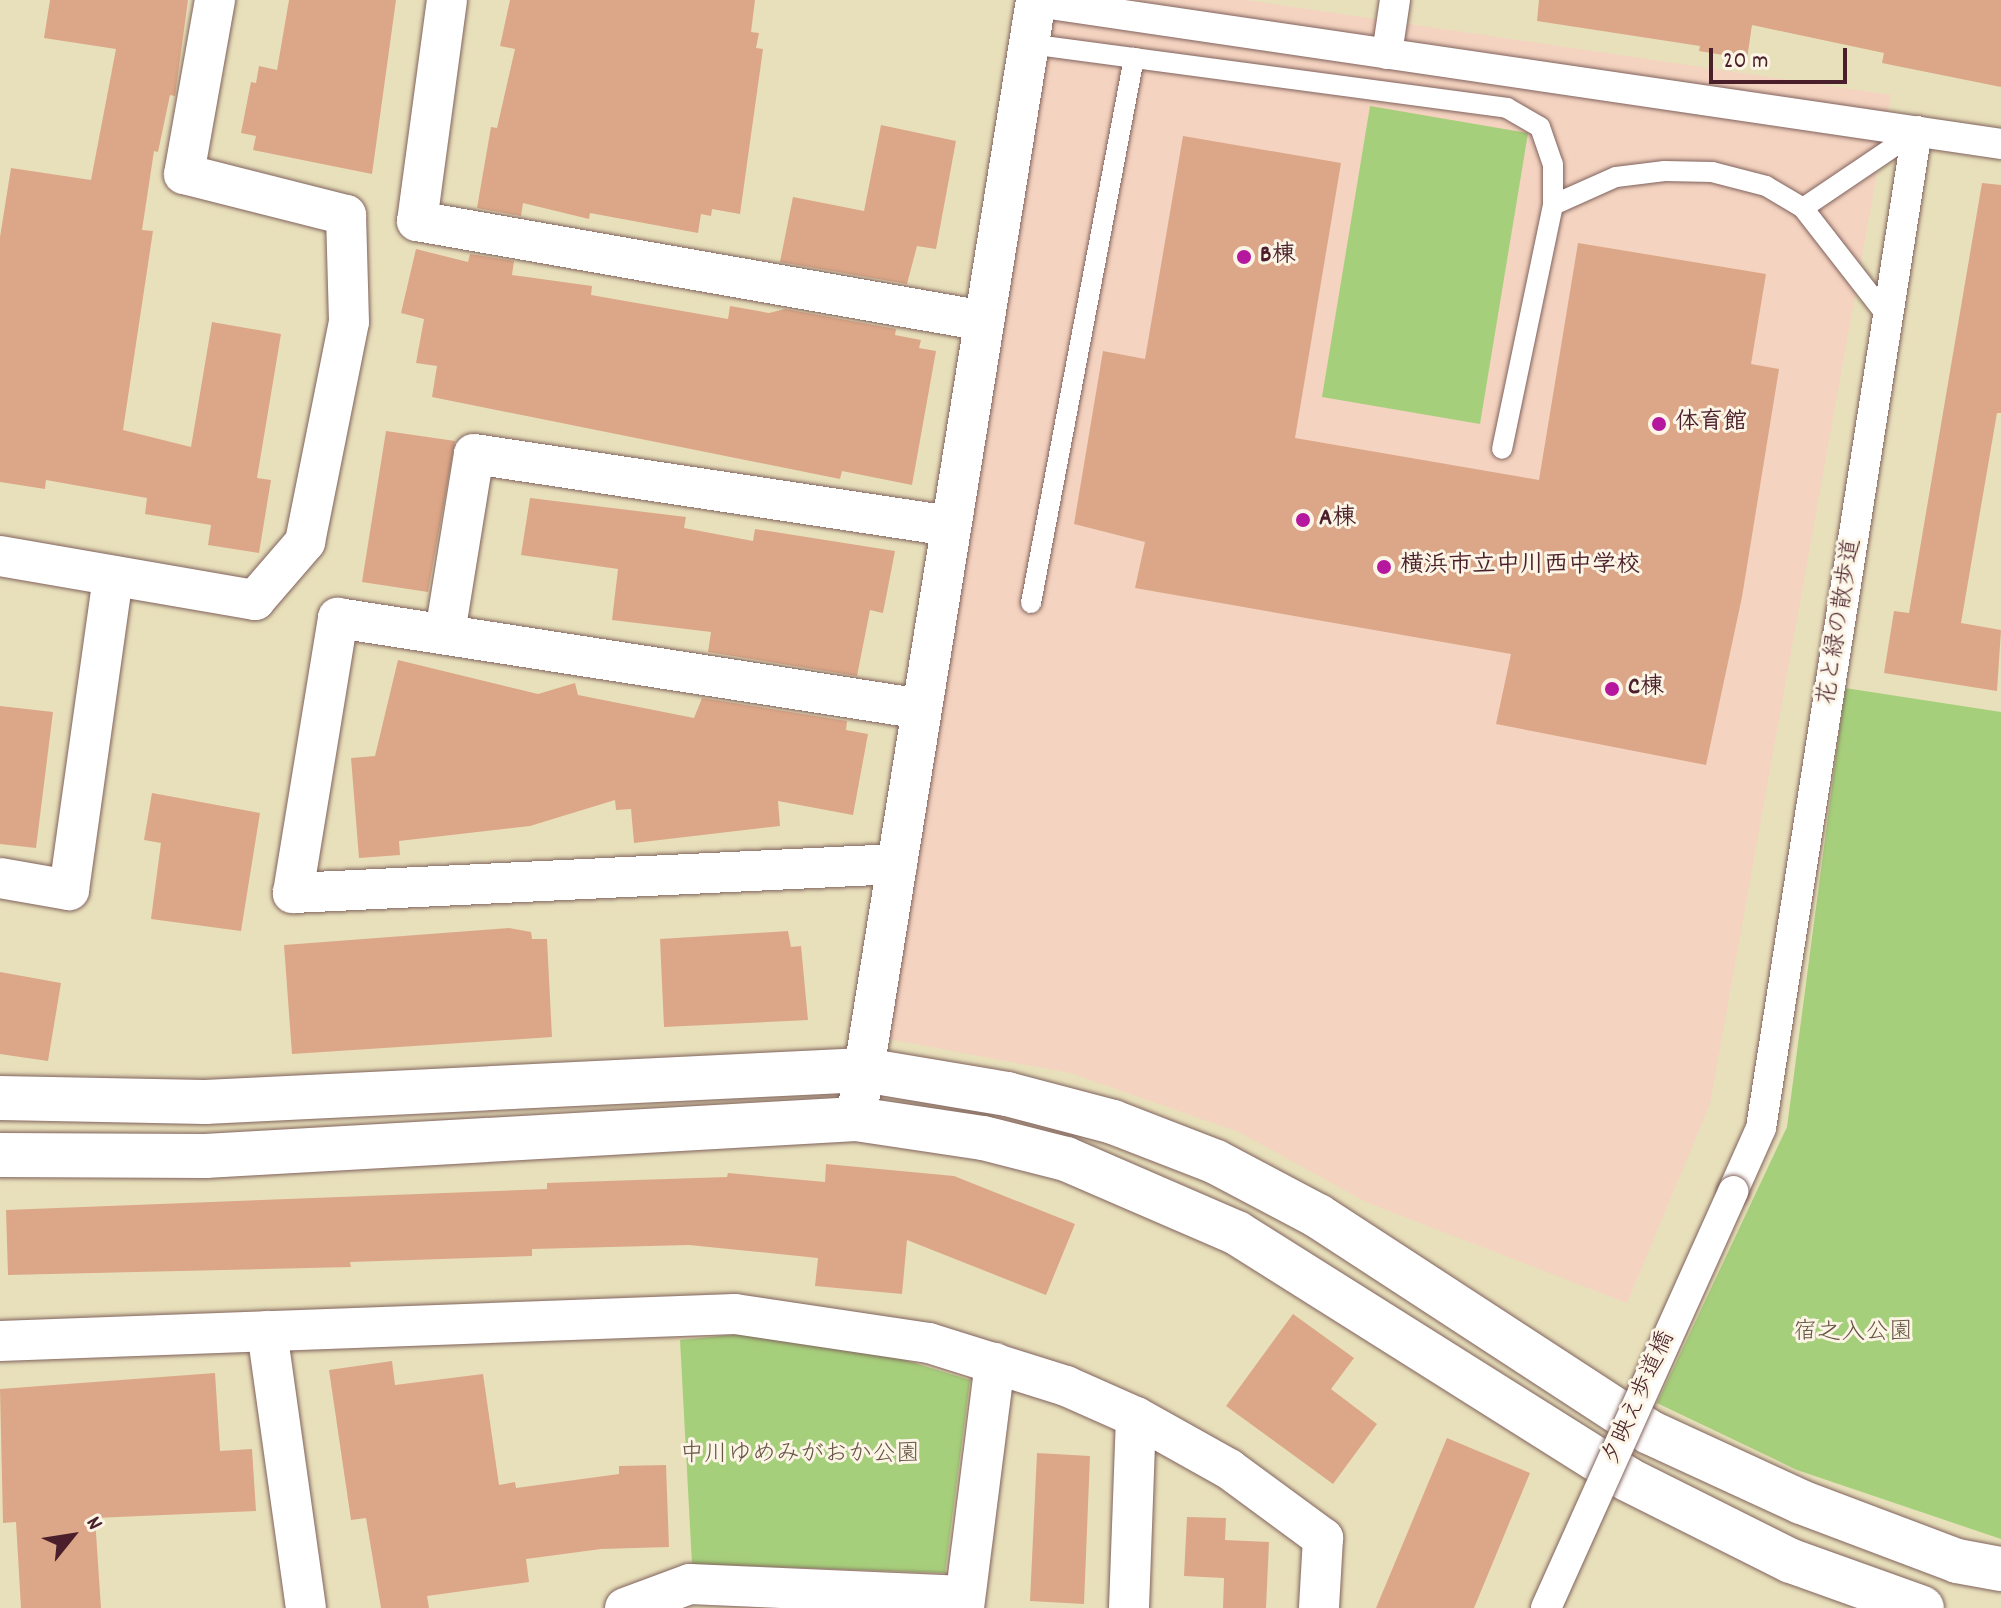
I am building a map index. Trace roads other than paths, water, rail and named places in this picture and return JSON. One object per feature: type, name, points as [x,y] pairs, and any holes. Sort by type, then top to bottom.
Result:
[{"type":"street","points":[[0,556],[255,600],[305,542],[349,322],[346,215],[184,174],[215,0]]},
{"type":"street","points":[[447,0],[417,221],[984,321]]},
{"type":"street","points":[[1387,54],[1395,0]]},
{"type":"street","points":[[856,1119],[1029,44],[1030,1],[2001,144]]},
{"type":"street","name":"花と緑の散歩道","points":[[1733,1191],[1761,1128],[1917,131]]},
{"type":"street","points":[[445,633],[474,454],[951,526]]},
{"type":"street","points":[[0,878],[69,890],[113,576]]},
{"type":"street","points":[[897,864],[293,893],[338,618],[922,709]]},
{"type":"street","points":[[0,1098],[205,1102],[864,1070],[900,1072],[1022,1098],[1113,1122],[1216,1162],[1318,1216],[1649,1432],[1801,1502],[1957,1561],[2001,1569]]},
{"type":"street","points":[[0,1155],[220,1156],[856,1119],[983,1138],[1066,1159],[1152,1193],[1237,1233],[1627,1479],[1791,1561],[1922,1608]]},
{"type":"street","name":"夕映え歩道橋","points":[[1546,1608],[1733,1191]]},
{"type":"street","points":[[0,1341],[735,1314],[864,1330],[995,1363],[1066,1386],[1136,1417],[1229,1469],[1323,1538],[1319,1608]]},
{"type":"street","points":[[267,1331],[306,1608]]},
{"type":"street","points":[[625,1608],[690,1584],[965,1602],[995,1363]]},
{"type":"street","points":[[1129,1608],[1136,1417]]},
{"type":"lane","points":[[1029,44],[1507,108],[1540,127],[1553,164],[1553,205],[1502,449]]},
{"type":"lane","points":[[1031,603],[1134,58]]},
{"type":"lane","points":[[1803,208],[1917,131]]},
{"type":"lane","points":[[1553,205],[1616,177],[1696,172],[1766,186],[1803,208],[1888,317]]},
{"type":"place","name":"B棟","points":[[1244,257]]},
{"type":"place","name":"体育館","points":[[1659,424]]},
{"type":"place","name":"A棟","points":[[1303,520]]},
{"type":"place","name":"横浜市立中川西中学校","points":[[1384,567]]},
{"type":"place","name":"C棟","points":[[1612,689]]},
{"type":"park label","name":"宿之入公園","points":[[1853,1334]]},
{"type":"park label","name":"中川ゆめみがおか公園","points":[[800,1456]]}]
